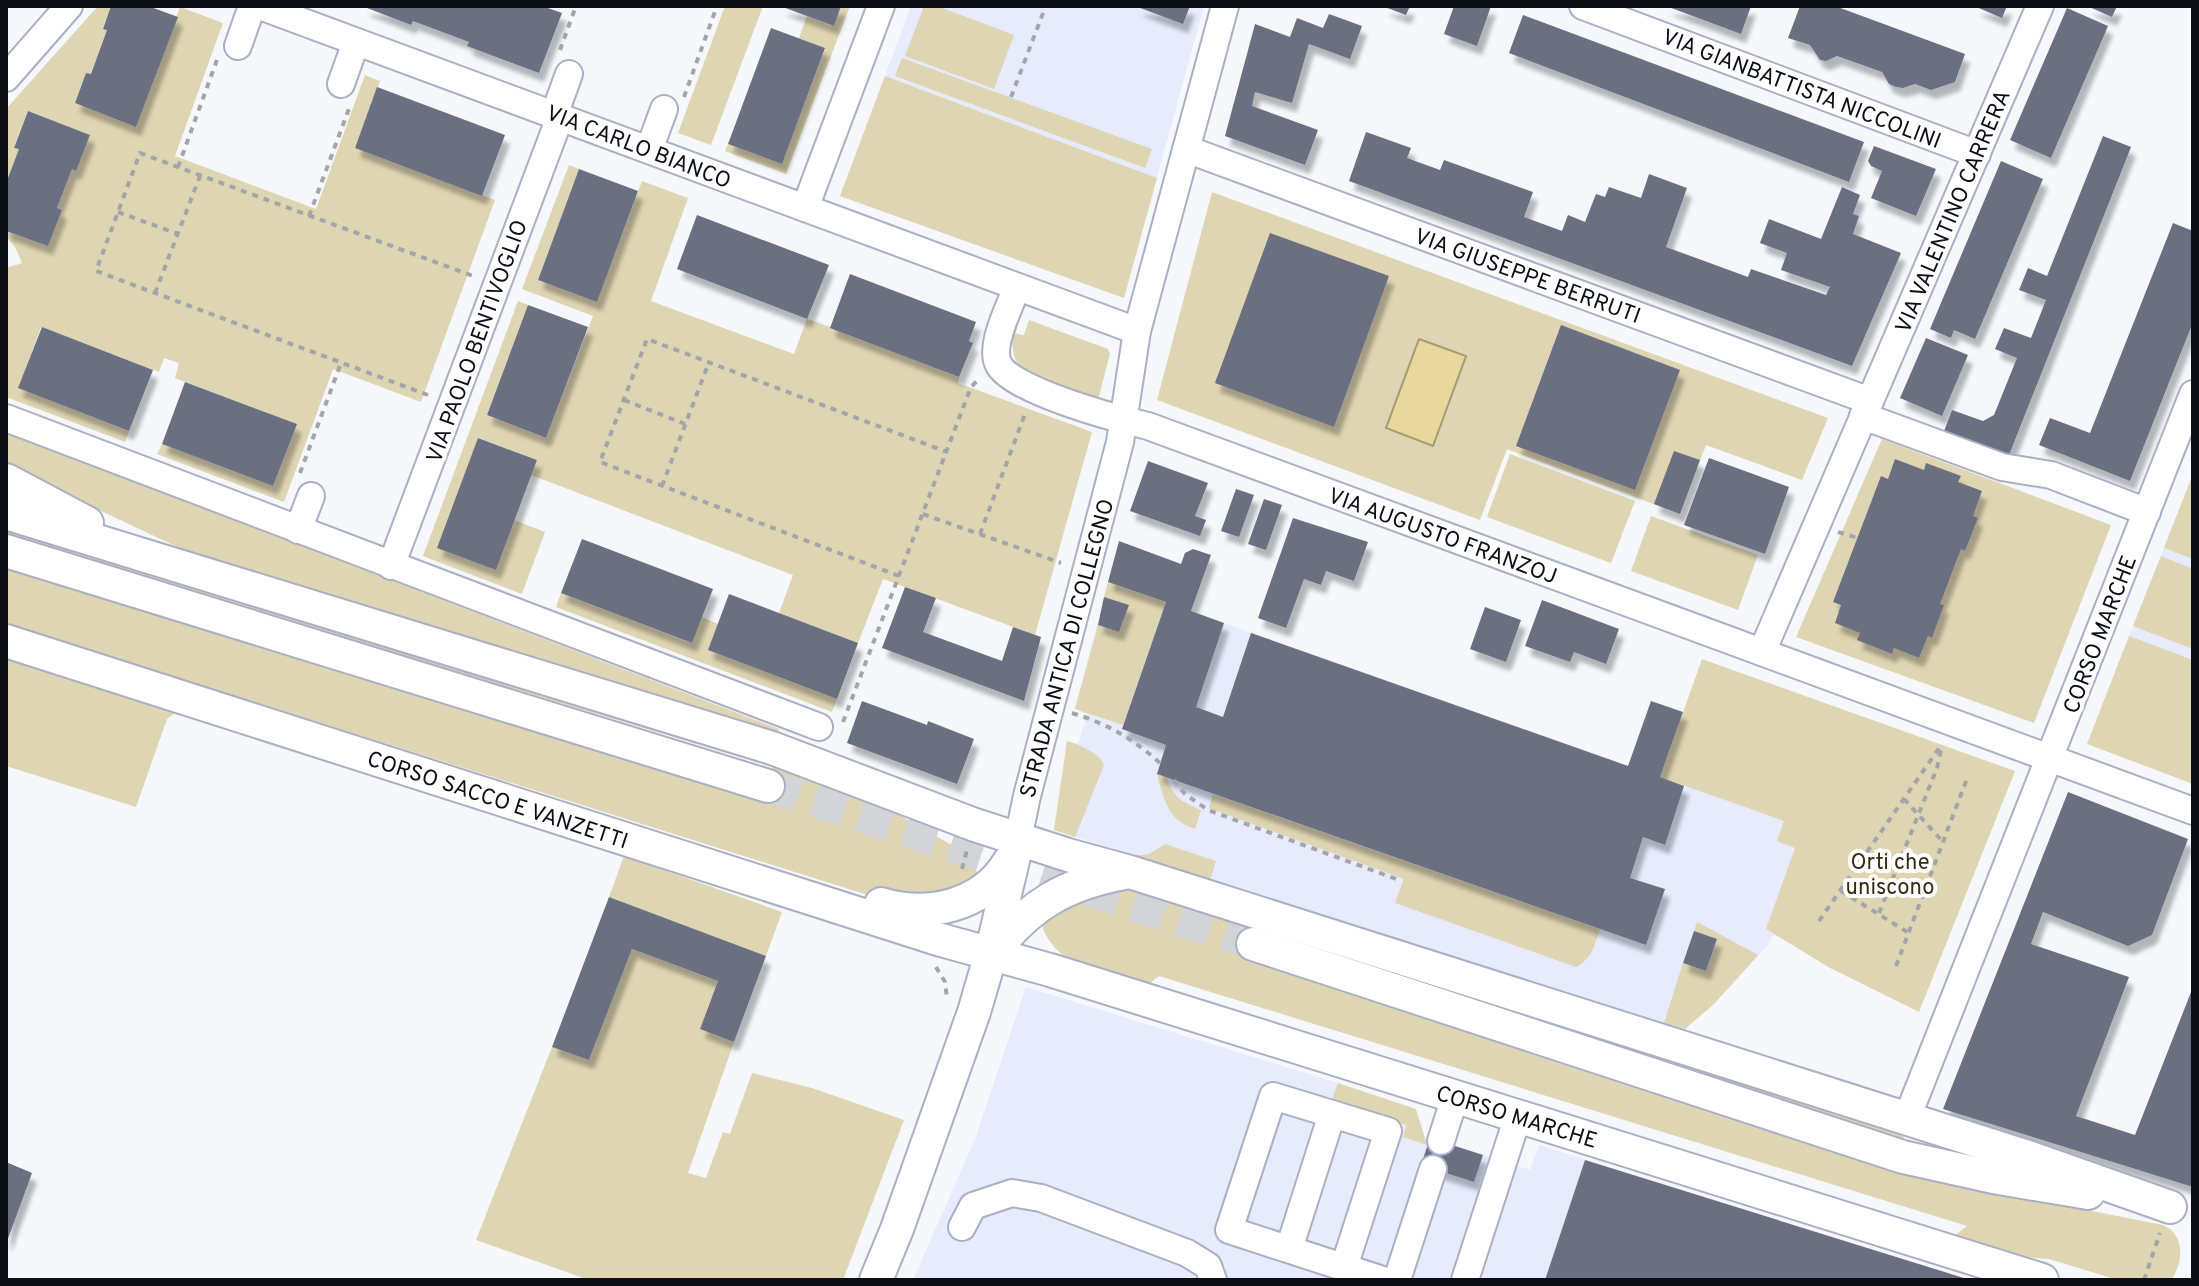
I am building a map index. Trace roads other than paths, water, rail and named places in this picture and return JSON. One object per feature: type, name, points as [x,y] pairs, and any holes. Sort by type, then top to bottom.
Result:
[{"type":"main road","points":[[6,480],[154,558]]},
{"type":"main road","points":[[6,513],[772,748],[1016,845],[1130,872],[1907,1118],[2057,1166],[2175,1215]]},
{"type":"main road","points":[[6,551],[768,786]]},
{"type":"main road","name":"CORSO SACCO E VANZETTI","points":[[6,641],[991,954]]},
{"type":"main road","points":[[807,897],[861,898],[900,910],[919,911],[952,905],[981,894],[993,885],[1016,845]]},
{"type":"main road","name":"STRADA ANTICA DI COLLEGNO","points":[[876,1280],[974,1012],[1016,845]]},
{"type":"main road","points":[[991,954],[1011,928],[1043,901],[1091,879],[1130,872]]},
{"type":"main road","points":[[1253,944],[1903,1157],[2175,1215]]},
{"type":"main road","name":"CORSO MARCHE","points":[[991,954],[2042,1280]]},
{"type":"street","points":[[6,78],[69,6]]},
{"type":"street","points":[[229,48],[252,6]]},
{"type":"street","name":"VIA CARLO BIANCO","points":[[260,6],[1137,331]]},
{"type":"street","points":[[805,208],[881,6]]},
{"type":"street","name":"STRADA ANTICA DI COLLEGNO","points":[[1016,845],[1120,442],[1137,331],[1225,6]]},
{"type":"street","name":"VIA GIANBATTISTA NICCOLINI","points":[[1583,6],[1977,154]]},
{"type":"street","name":"VIA VALENTINO CARRERA","points":[[1762,652],[2040,6]]},
{"type":"street","points":[[346,94],[356,42]]},
{"type":"street","name":"VIA PAOLO BENTIVOGLIO","points":[[391,566],[496,285],[569,74]]},
{"type":"street","points":[[649,150],[671,110]]},
{"type":"street","name":"VIA GIUSEPPE BERRUTI","points":[[1186,149],[1867,408]]},
{"type":"street","points":[[1017,287],[996,345],[997,362],[1012,379],[1123,420]]},
{"type":"street","points":[[1867,408],[2002,467],[2051,475],[2147,512],[2193,394]]},
{"type":"street","points":[[6,418],[819,727]]},
{"type":"street","name":"VIA AUGUSTO FRANZOJ","points":[[1123,420],[1148,426],[1762,652]]},
{"type":"street","points":[[298,530],[304,488]]},
{"type":"street","name":"CORSO MARCHE","points":[[1907,1118],[2147,512]]},
{"type":"street","points":[[1762,652],[1947,733],[2051,757],[2193,811]]},
{"type":"street","points":[[1344,1267],[1388,1131],[1273,1096],[1229,1230],[1383,1280]]},
{"type":"street","points":[[1441,1141],[1455,1097]]},
{"type":"street","points":[[1289,1249],[1332,1114]]},
{"type":"street","points":[[1465,1280],[1518,1116]]},
{"type":"street","points":[[1397,1280],[1433,1169]]},
{"type":"street","points":[[962,1227],[973,1206],[1012,1193],[1041,1198],[1187,1253],[1208,1266],[1213,1280]]},
{"type":"tunnel","points":[[768,786],[1253,944]]},
{"type":"park label","name":"Orti che uniscono","points":[[1890,874]]}]
